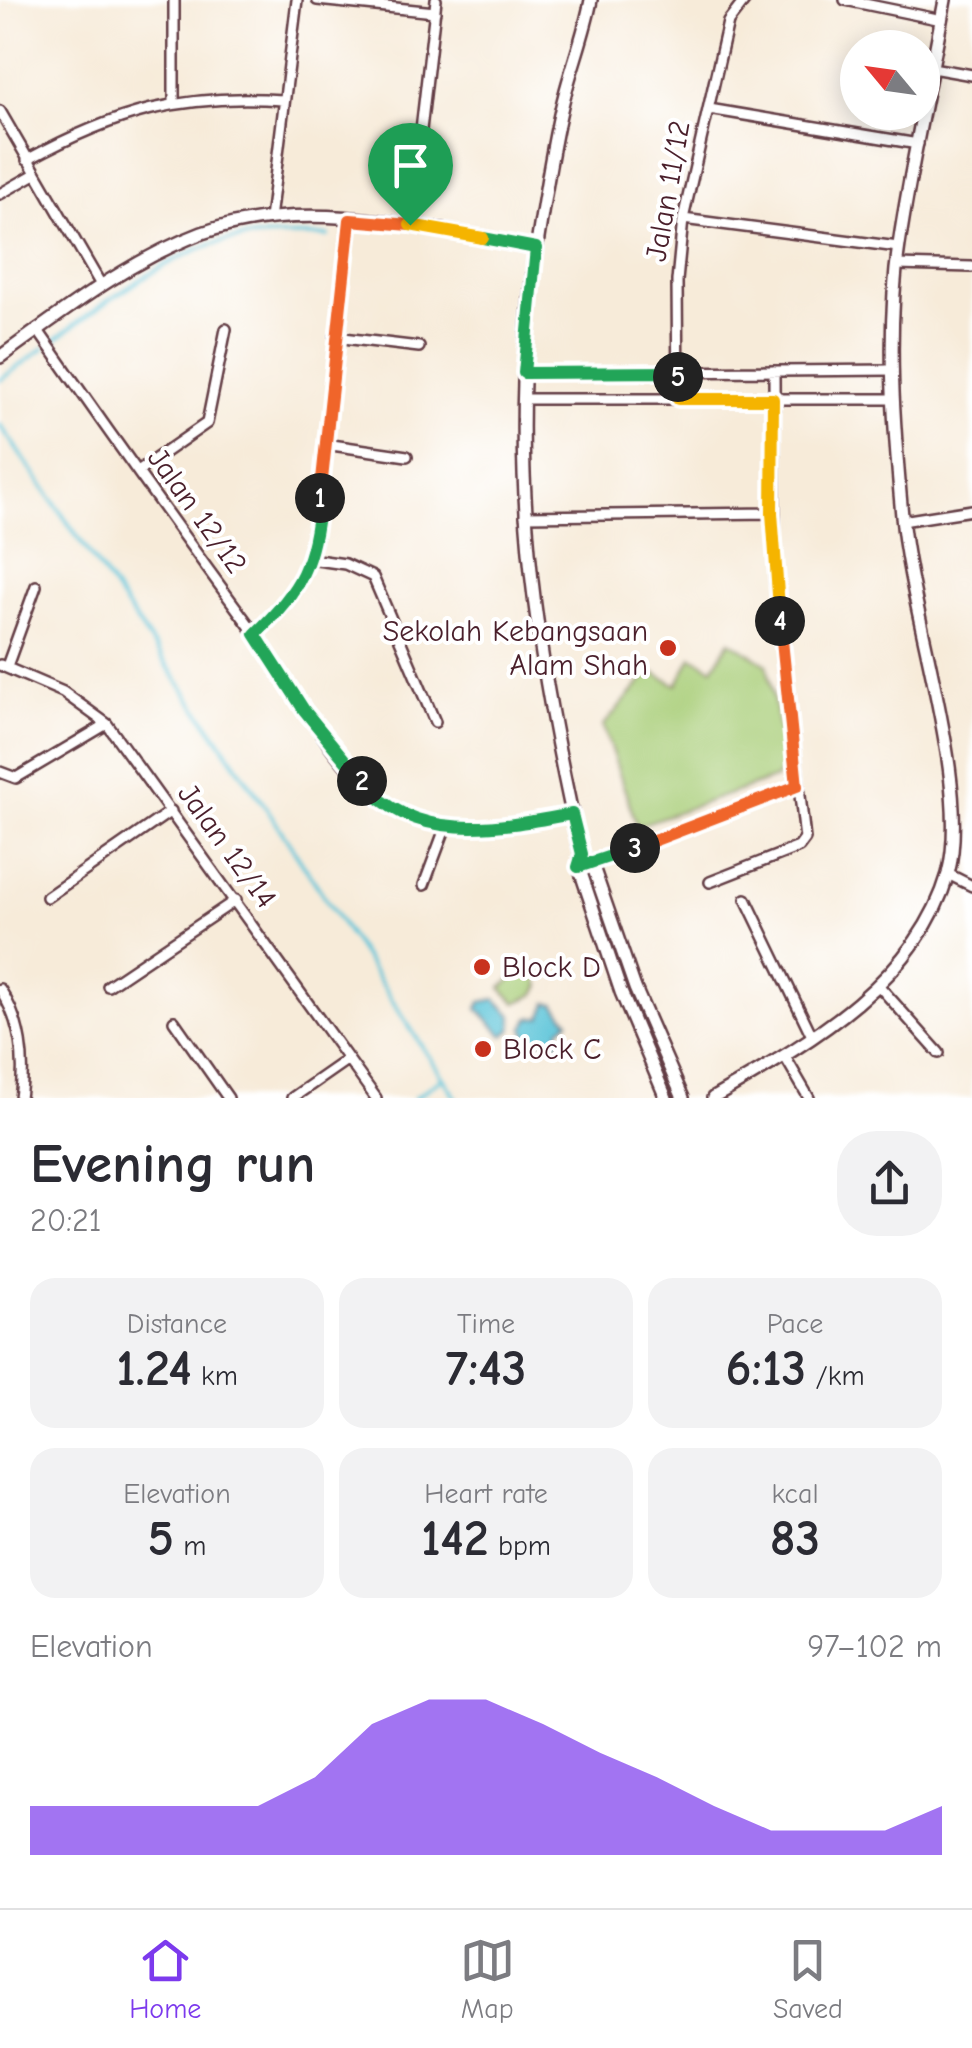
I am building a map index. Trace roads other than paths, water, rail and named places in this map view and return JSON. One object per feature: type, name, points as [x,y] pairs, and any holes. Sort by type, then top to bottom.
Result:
[{"type":"street","points":[[174,0],[174,102]]},
{"type":"street","points":[[270,219],[297,0]]},
{"type":"street","points":[[317,0],[435,12]]},
{"type":"street","points":[[410,225],[436,0]]},
{"type":"street","name":"Jalan 11/12","points":[[678,399],[677,282],[683,219],[728,22],[744,0]]},
{"type":"street","points":[[845,0],[942,20]]},
{"type":"street","points":[[940,30],[945,0]]},
{"type":"street","points":[[592,1],[561,110],[536,248],[522,399],[524,516],[530,596],[580,861],[621,992],[666,1098]]},
{"type":"street","points":[[940,69],[972,75]]},
{"type":"street","points":[[26,160],[103,122],[174,102],[283,100]]},
{"type":"street","points":[[709,109],[918,144]]},
{"type":"street","points":[[0,112],[102,284]]},
{"type":"street","points":[[713,1098],[784,1055],[879,986],[921,928],[948,874],[952,804],[947,760],[902,521],[893,399],[898,248],[921,130]]},
{"type":"street","points":[[0,194],[34,174]]},
{"type":"street","points":[[0,357],[102,284],[203,233],[270,219],[410,225],[536,248]]},
{"type":"street","points":[[683,219],[898,248]]},
{"type":"street","points":[[255,634],[288,602],[310,559],[350,220]]},
{"type":"street","points":[[898,265],[967,267]]},
{"type":"street","name":"Jalan 12/12","points":[[37,330],[255,634],[304,710],[368,790],[388,805],[446,826],[495,830],[572,814]]},
{"type":"street","points":[[138,471],[208,423],[226,330]]},
{"type":"street","points":[[336,336],[419,347]]},
{"type":"street","points":[[524,373],[893,370]]},
{"type":"street","points":[[710,882],[799,847],[805,837],[772,513],[774,371]]},
{"type":"street","points":[[522,399],[893,399]]},
{"type":"street","points":[[324,444],[406,456]]},
{"type":"street","points":[[902,521],[972,510]]},
{"type":"street","points":[[524,516],[772,513]]},
{"type":"street","points":[[310,559],[345,564],[373,578],[436,722]]},
{"type":"street","points":[[3,665],[36,586]]},
{"type":"street","name":"Jalan 12/14","points":[[3,665],[63,692],[106,724],[376,1098]]},
{"type":"street","points":[[0,772],[16,778],[106,724]]},
{"type":"street","points":[[580,861],[592,864],[797,786]]},
{"type":"street","points":[[47,897],[171,811]]},
{"type":"street","points":[[424,884],[446,826]]},
{"type":"street","points":[[592,864],[635,988],[683,1098]]},
{"type":"street","points":[[948,874],[972,886]]},
{"type":"street","points":[[746,899],[812,1036]]},
{"type":"street","points":[[108,986],[236,900]]},
{"type":"street","points":[[879,986],[939,1053]]},
{"type":"street","points":[[0,990],[20,1039],[20,1098]]},
{"type":"street","points":[[174,1020],[228,1098]]},
{"type":"street","points":[[784,1055],[809,1098]]},
{"type":"street","points":[[292,1098],[348,1059]]},
{"type":"water","points":[[495,999],[513,1016],[512,1029],[504,1036],[478,1009],[481,1002]]},
{"type":"water","points":[[547,1003],[555,1004],[569,1021],[559,1029],[559,1042],[551,1045],[548,1037],[533,1045],[524,1029],[529,1018],[542,1017]]},
{"type":"waterway","points":[[55,340],[135,284],[202,248],[247,238],[328,236]]},
{"type":"waterway","points":[[0,380],[44,348]]},
{"type":"waterway","points":[[0,425],[267,809],[456,1098]]},
{"type":"waterway","points":[[415,1098],[442,1078]]},
{"type":"place","name":"Sekolah Kebangsaan Alam Shah","points":[[668,648]]},
{"type":"place","name":"Block D","points":[[482,967]]},
{"type":"place","name":"Block C","points":[[483,1049]]}]
